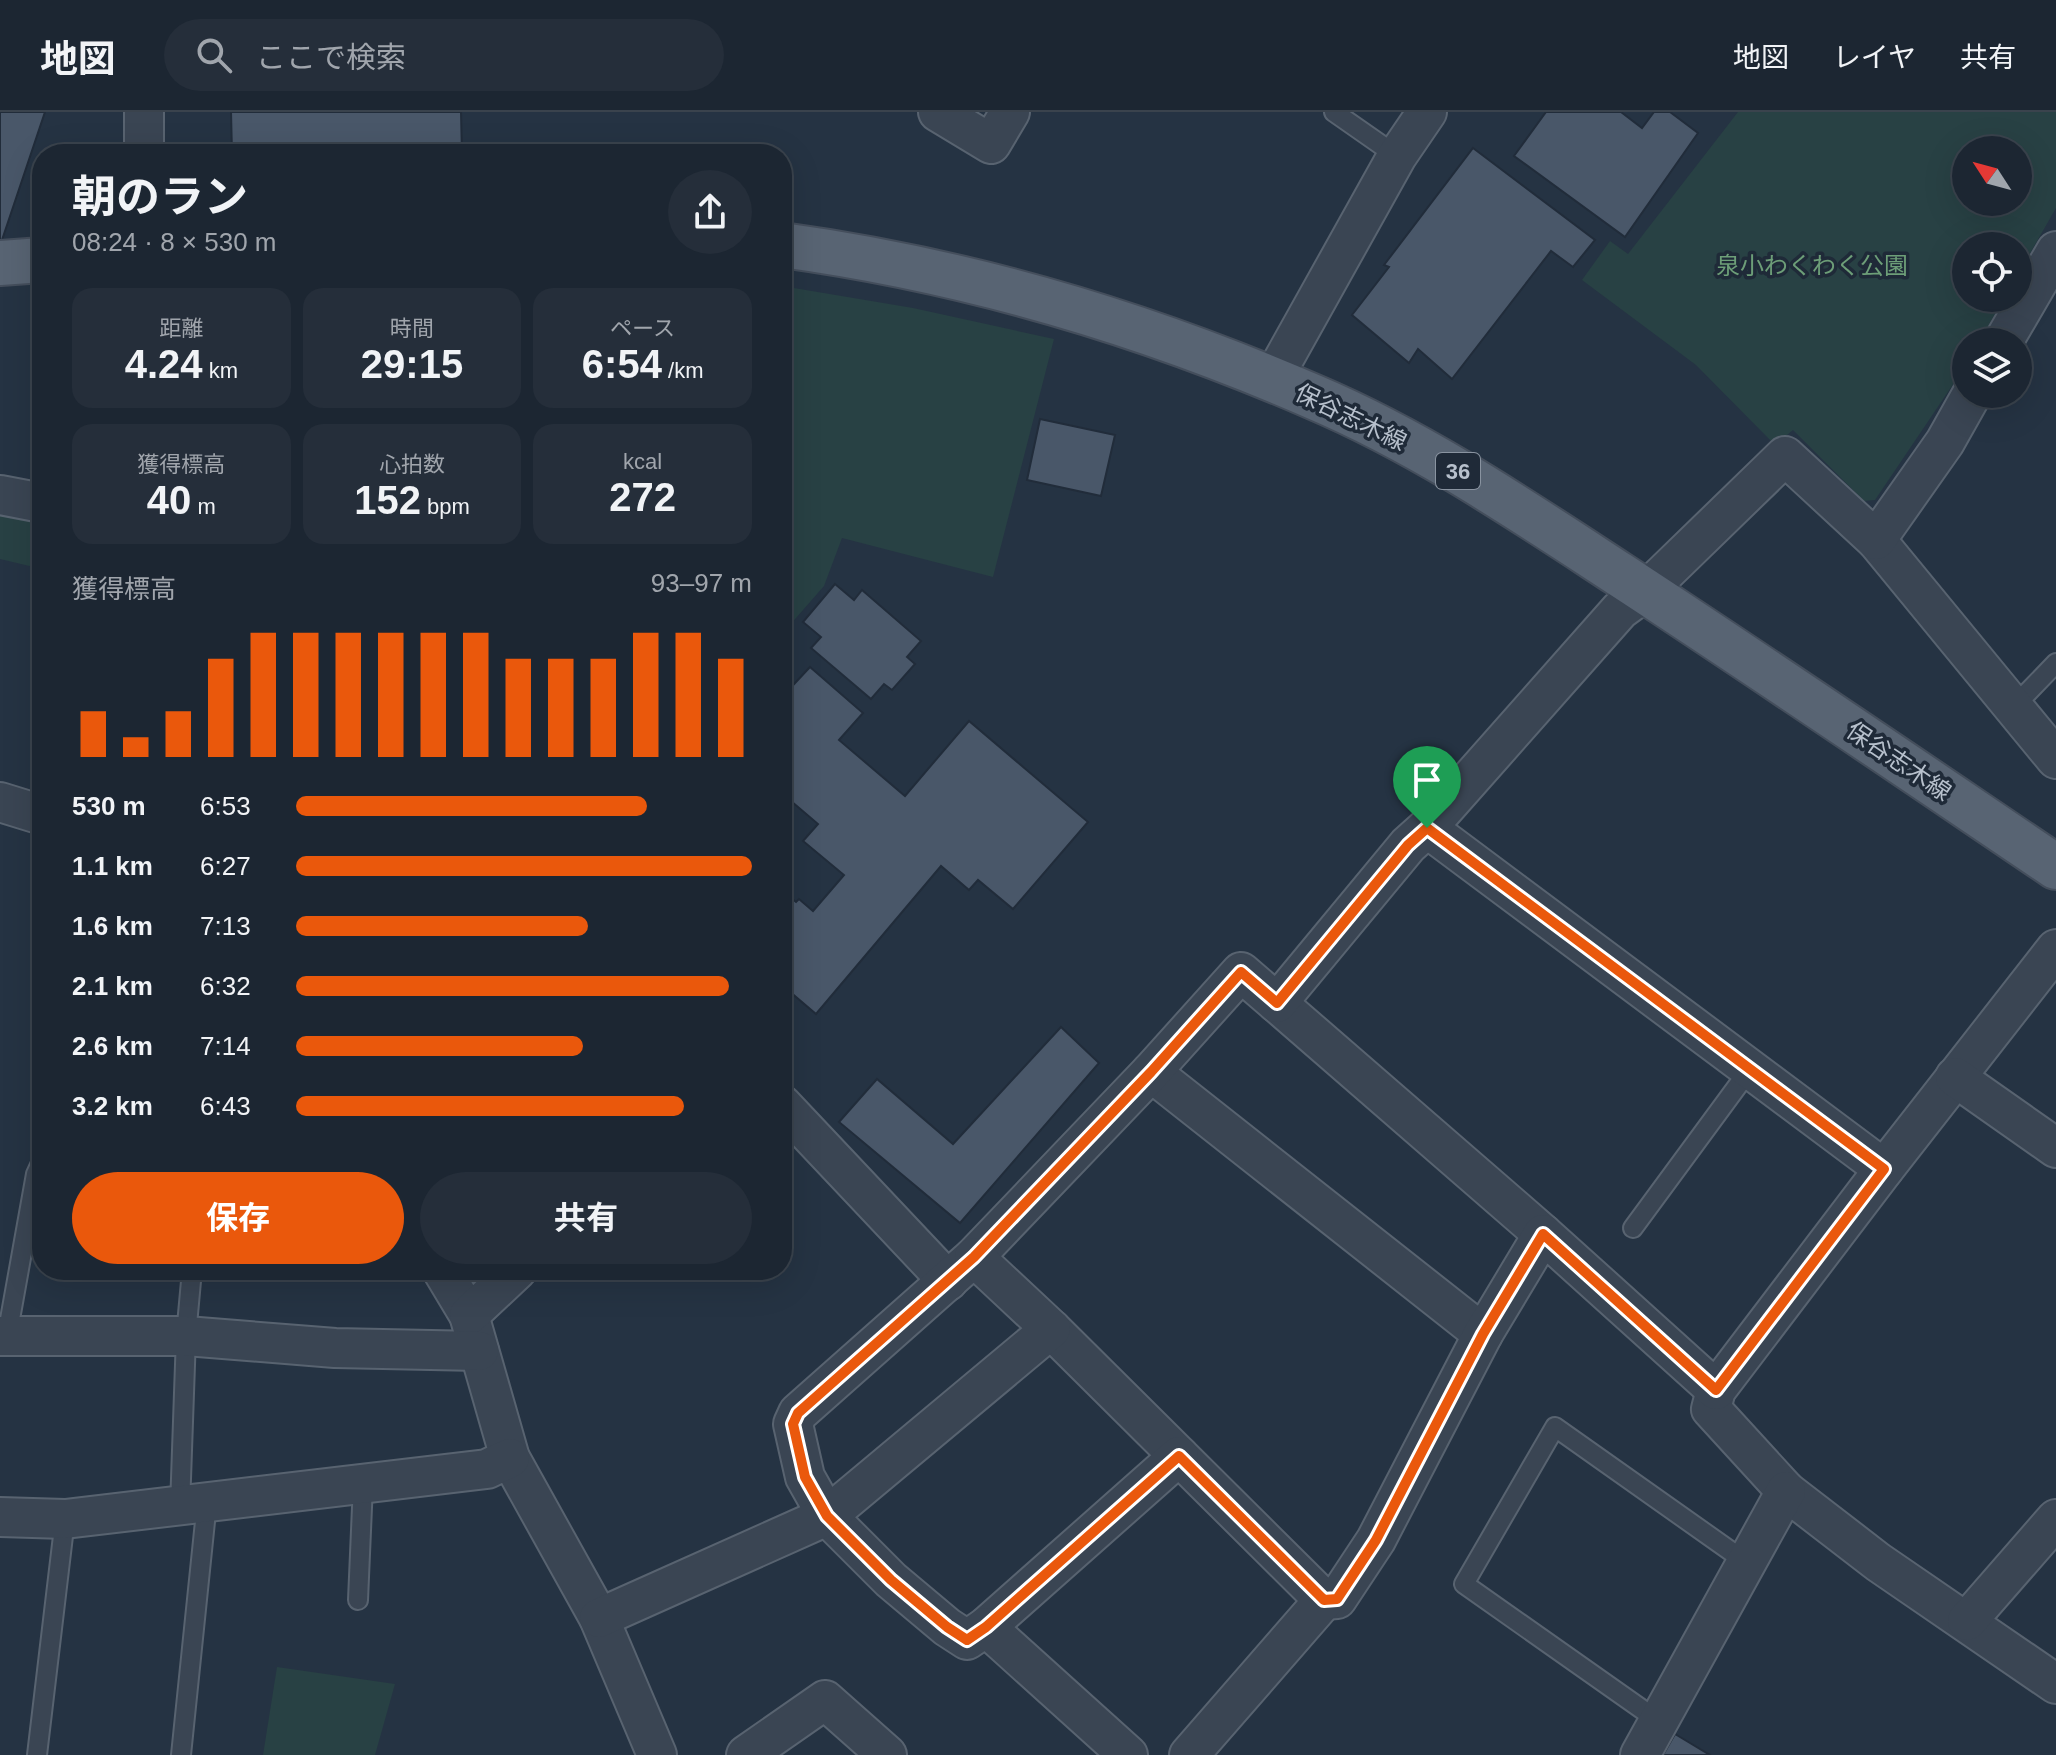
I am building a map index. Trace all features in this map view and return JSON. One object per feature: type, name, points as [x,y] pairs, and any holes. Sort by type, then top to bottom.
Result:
[{"type":"main road","name":"保谷志木線","points":[[792,246],[842,253],[1062,305],[1162,336],[1316,397],[1481,484],[1646,591],[2056,867]]},
{"type":"main road","points":[[0,263],[32,261]]},
{"type":"street","points":[[144,112],[144,144]]},
{"type":"street","points":[[938,112],[991,144],[1010,112]]},
{"type":"street","points":[[1272,380],[1397,156],[1427,112]]},
{"type":"street","points":[[2011,328],[2056,251]]},
{"type":"street","points":[[1876,540],[1945,442],[1964,408]]},
{"type":"street","points":[[1277,1003],[1408,845],[1427,828],[1620,610],[1646,591],[1785,456],[1876,540],[2056,759]]},
{"type":"street","points":[[0,495],[32,501]]},
{"type":"street","points":[[0,802],[32,812]]},
{"type":"street","points":[[1427,828],[1884,1169]]},
{"type":"street","points":[[2056,949],[1716,1390],[1711,1409],[1786,1491],[1878,1562],[2056,1684]]},
{"type":"street","points":[[1179,1456],[986,1627],[967,1640],[891,1580],[827,1516],[805,1477],[793,1424],[798,1413],[961,1269],[1151,1072],[1241,972],[1543,1234],[1716,1390]]},
{"type":"street","points":[[1151,1072],[1483,1334]]},
{"type":"street","points":[[1955,1077],[2056,1148]]},
{"type":"street","points":[[792,1114],[961,1269],[1051,1329],[1324,1600]]},
{"type":"street","points":[[1189,1755],[1324,1600],[1337,1599],[1376,1540],[1483,1334],[1543,1234]]},
{"type":"street","points":[[447,1280],[474,1333],[510,1458],[599,1618],[657,1755]]},
{"type":"street","points":[[4,1336],[186,1336],[335,1348],[474,1333],[510,1280]]},
{"type":"street","points":[[599,1618],[827,1516],[1051,1329]]},
{"type":"street","points":[[0,1517],[65,1519],[487,1469],[510,1458]]},
{"type":"street","points":[[1640,1755],[1786,1491]]},
{"type":"street","points":[[1967,1621],[2056,1519]]},
{"type":"street","points":[[986,1627],[1128,1755]]},
{"type":"street","points":[[746,1755],[825,1700],[887,1755]]},
{"type":"lane","points":[[1334,112],[1397,156]]},
{"type":"lane","points":[[2010,705],[2027,693],[2056,663]]},
{"type":"lane","points":[[1633,1228],[1750,1069]]},
{"type":"lane","points":[[4,1336],[32,1194]]},
{"type":"lane","points":[[181,1755],[194,1504],[186,1336],[191,1280]]},
{"type":"lane","points":[[1660,1722],[1464,1584],[1555,1427],[1746,1562]]},
{"type":"lane","points":[[358,1600],[363,1484]]},
{"type":"lane","points":[[37,1755],[65,1519]]},
{"type":"green space","name":"泉小わくわく公園","points":[[1738,112],[2056,112],[2056,208],[2032,250],[2032,232],[1952,232],[1952,312],[1996,312],[1987,328],[1952,328],[1952,386],[1875,500],[1864,501],[1793,430],[1775,445],[1696,365],[1582,280],[1610,241],[1628,254]]},
{"type":"green space","points":[[792,288],[913,308],[1054,339],[993,577],[842,538],[824,586],[792,623]]},
{"type":"green space","points":[[0,508],[32,515],[32,567],[0,559]]},
{"type":"green space","points":[[277,1667],[395,1684],[375,1755],[263,1755]]},
{"type":"building","points":[[0,112],[45,112],[2,240]]},
{"type":"building","points":[[231,112],[461,112],[462,144],[232,144]]},
{"type":"building","points":[[1546,112],[1621,112],[1642,128],[1654,112],[1670,112],[1698,133],[1625,237],[1514,156]]},
{"type":"building","points":[[1473,148],[1595,240],[1573,267],[1551,251],[1452,379],[1418,349],[1409,363],[1352,315],[1389,267],[1384,265]]},
{"type":"building","points":[[1040,419],[1115,435],[1101,496],[1027,480]]},
{"type":"building","points":[[835,584],[854,600],[862,590],[921,641],[907,657],[915,664],[892,690],[884,684],[871,699],[811,648],[821,637],[803,622]]},
{"type":"building","points":[[810,667],[863,713],[839,740],[905,796],[969,721],[1088,822],[1013,909],[978,880],[969,890],[941,866],[816,1014],[792,994],[792,899],[796,902],[799,899],[813,911],[844,875],[803,841],[818,824],[792,802],[792,686]]},
{"type":"building","points":[[1061,1027],[1099,1063],[960,1223],[839,1122],[877,1079],[953,1144]]},
{"type":"building","points":[[1675,1734],[1710,1755],[1663,1755]]},
{"type":"route","points":[[1427,828],[1884,1169],[1716,1390],[1543,1234],[1483,1334],[1376,1540],[1337,1599],[1324,1600],[1179,1456],[986,1627],[967,1640],[891,1580],[827,1516],[805,1477],[793,1424],[798,1413],[974,1257],[1151,1072],[1241,972],[1277,1003],[1408,845],[1427,828]]}]
